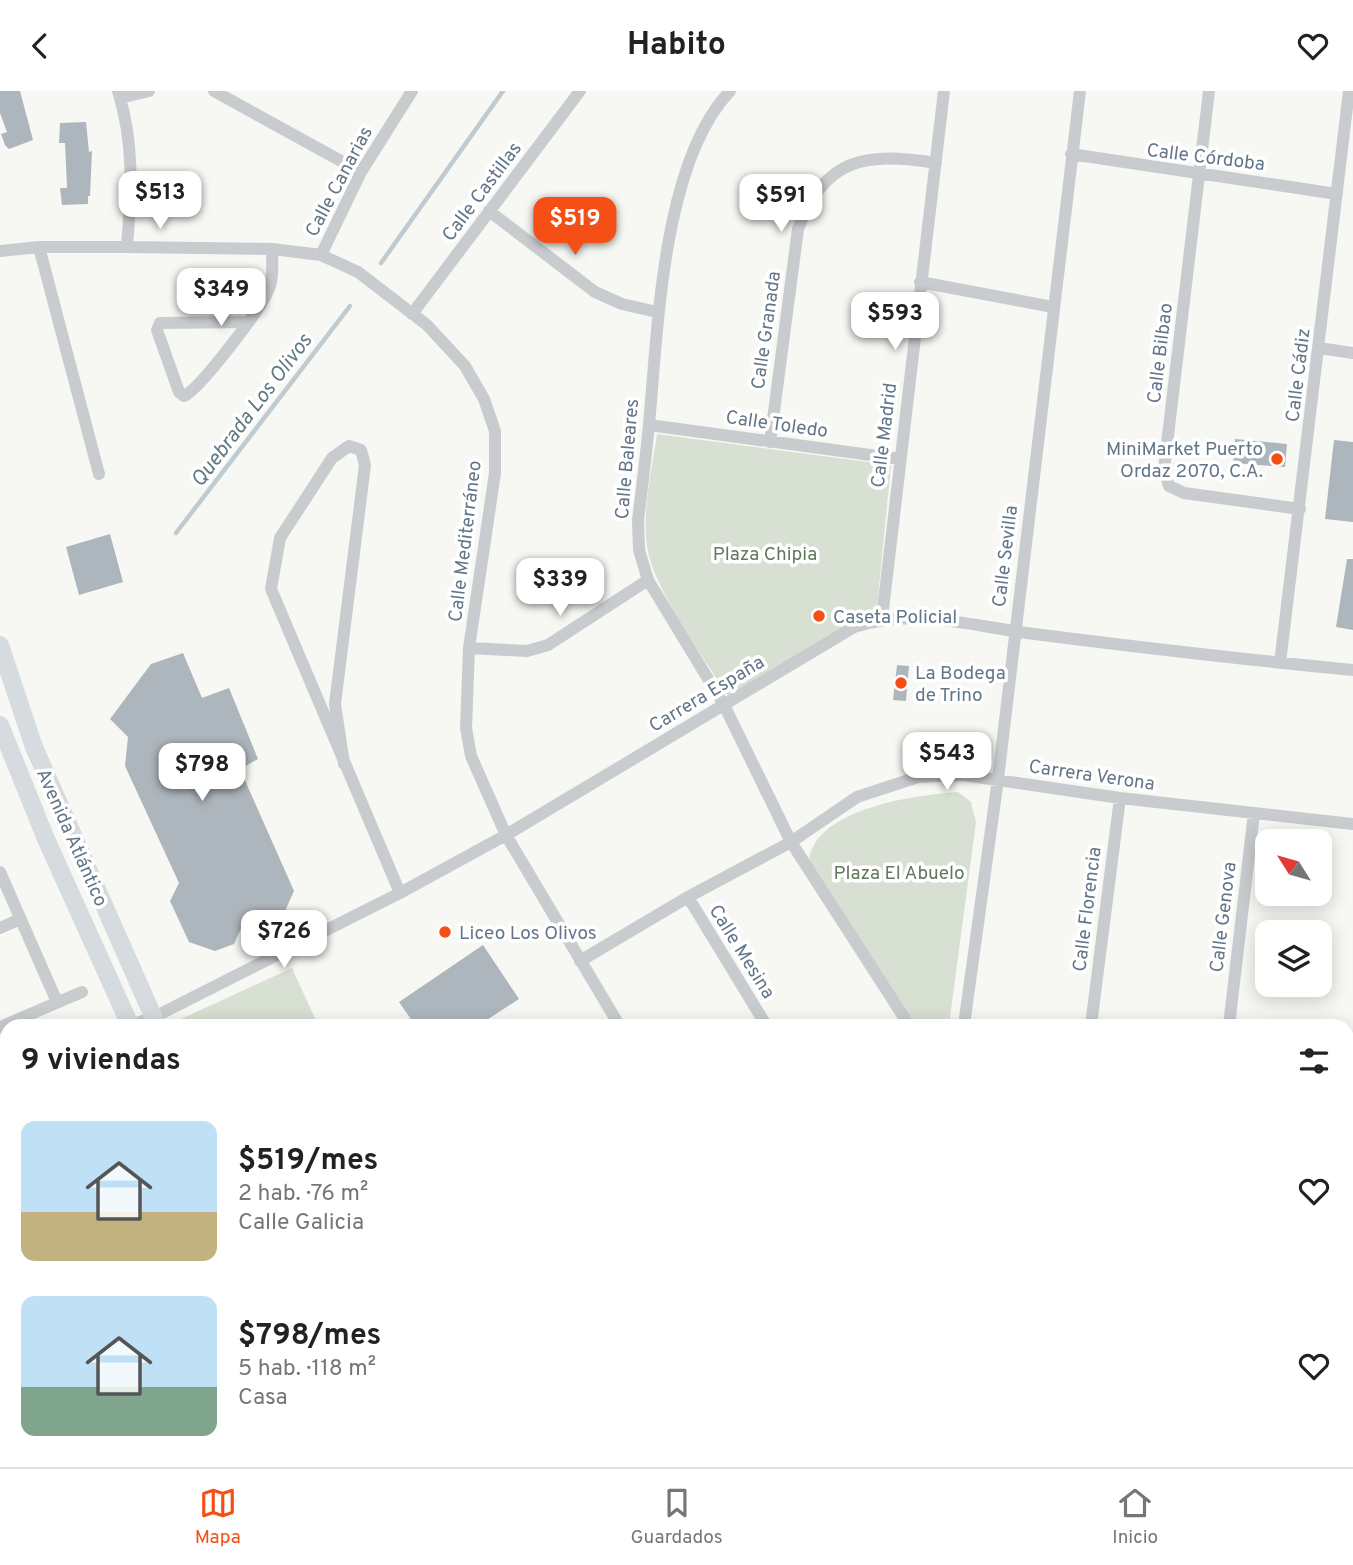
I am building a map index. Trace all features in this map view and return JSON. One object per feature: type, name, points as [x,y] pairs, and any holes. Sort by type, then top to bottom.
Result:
[{"type":"main road","name":"Avenida Atlántico","points":[[0,645],[30,736],[154,1019]]},
{"type":"main road","name":"Avenida Atlántico","points":[[0,725],[46,839],[127,1019]]},
{"type":"street","points":[[127,247],[133,167],[127,121],[119,95],[149,91]]},
{"type":"street","points":[[214,91],[361,172]]},
{"type":"street","name":"Calle Canarias","points":[[321,255],[361,172],[412,91]]},
{"type":"street","name":"Calle Castillas","points":[[412,314],[580,91]]},
{"type":"street","name":"Calle Baleares","points":[[730,91],[717,104],[698,137],[682,180],[657,312],[649,425],[638,520],[639,550],[648,580],[724,705],[791,842],[905,1019]]},
{"type":"street","name":"Calle Madrid","points":[[882,618],[944,91]]},
{"type":"street","name":"Calle Sevilla","points":[[965,1019],[998,779],[1080,91]]},
{"type":"street","name":"Calle Bilbao","points":[[1209,91],[1164,469],[1169,486],[1184,493],[1300,509]]},
{"type":"street","name":"Calle Cádiz","points":[[1280,663],[1349,91]]},
{"type":"street","name":"Calle Córdoba","points":[[1071,154],[1123,165],[1200,172],[1337,194]]},
{"type":"street","name":"Calle Granada","points":[[770,442],[798,229],[808,201],[823,184],[844,168],[872,158],[894,156],[936,163]]},
{"type":"street","points":[[489,211],[595,292],[622,305],[657,312]]},
{"type":"street","points":[[39,247],[99,474]]},
{"type":"street","name":"Calle Mediterráneo","points":[[0,251],[39,247],[127,247],[272,249],[321,255],[358,272],[412,314],[465,366],[484,399],[495,431],[495,473],[469,649],[466,728],[471,756],[506,835],[615,1019]]},
{"type":"street","points":[[246,322],[160,323],[157,330],[179,392],[184,396],[199,386],[246,322],[267,293],[272,276],[272,249]]},
{"type":"street","points":[[920,282],[1053,307]]},
{"type":"street","points":[[1319,348],[1353,353]]},
{"type":"street","name":"Calle Toledo","points":[[649,425],[900,459]]},
{"type":"street","points":[[344,764],[335,704],[365,465],[361,450],[349,446],[332,458],[280,538],[271,589],[344,764],[400,893]]},
{"type":"street","points":[[469,649],[527,651],[548,645],[648,580]]},
{"type":"street","name":"Carrera España","points":[[159,1019],[506,835],[854,627],[882,618],[926,617],[1014,632],[1353,670]]},
{"type":"street","name":"Carrera Verona","points":[[580,961],[688,897],[791,842],[857,797],[886,785],[918,777],[963,775],[1120,798],[1353,824]]},
{"type":"street","name":"Calle Florencia","points":[[1092,1019],[1120,798]]},
{"type":"street","name":"Calle Genova","points":[[1229,1019],[1254,813]]},
{"type":"street","points":[[0,872],[57,1002]]},
{"type":"street","name":"Calle Mesina","points":[[688,897],[762,1019]]},
{"type":"street","points":[[0,928],[20,919]]},
{"type":"street","points":[[18,1019],[82,992]]},
{"type":"green space","name":"Plaza Chipia","points":[[657,434],[891,465],[877,608],[728,696],[669,602],[651,563],[646,518]]},
{"type":"green space","name":"Plaza El Abuelo","points":[[958,792],[971,802],[976,822],[950,1019],[912,1019],[809,860],[816,842],[829,828],[848,816],[894,801]]},
{"type":"green space","points":[[292,968],[315,1019],[181,1019]]},
{"type":"building","points":[[0,91],[20,91],[33,140],[9,149],[5,145],[1,134],[7,132],[0,113]]},
{"type":"building","points":[[86,122],[89,152],[92,151],[88,204],[62,205],[60,188],[67,188],[65,143],[59,143],[60,123]]},
{"type":"building","points":[[1235,439],[1287,444],[1285,467],[1233,463]]},
{"type":"building","points":[[1334,440],[1353,442],[1353,522],[1325,519]]},
{"type":"building","points":[[110,534],[123,582],[79,595],[66,547]]},
{"type":"building","points":[[1347,559],[1353,559],[1353,630],[1336,627]]},
{"type":"building","points":[[183,653],[202,698],[229,688],[258,759],[240,769],[294,891],[285,911],[243,924],[234,944],[215,951],[189,942],[170,901],[179,883],[125,766],[128,737],[110,719],[151,664]]},
{"type":"building","name":"La Bodega de Trino","points":[[897,665],[909,666],[906,701],[893,700]]},
{"type":"building","points":[[483,945],[519,999],[488,1019],[411,1019],[399,1002]]},
{"type":"waterway","name":"Quebrada Los Olivos","points":[[381,263],[503,91]]},
{"type":"waterway","name":"Quebrada Los Olivos","points":[[176,533],[350,306]]},
{"type":"place","name":"MiniMarket Puerto Ordaz 2070, C.A.","points":[[1277,459]]},
{"type":"place","name":"Caseta Policial","points":[[819,616]]},
{"type":"place","name":"La Bodega de Trino","points":[[901,683]]},
{"type":"place","name":"Liceo Los Olivos","points":[[445,932]]}]
